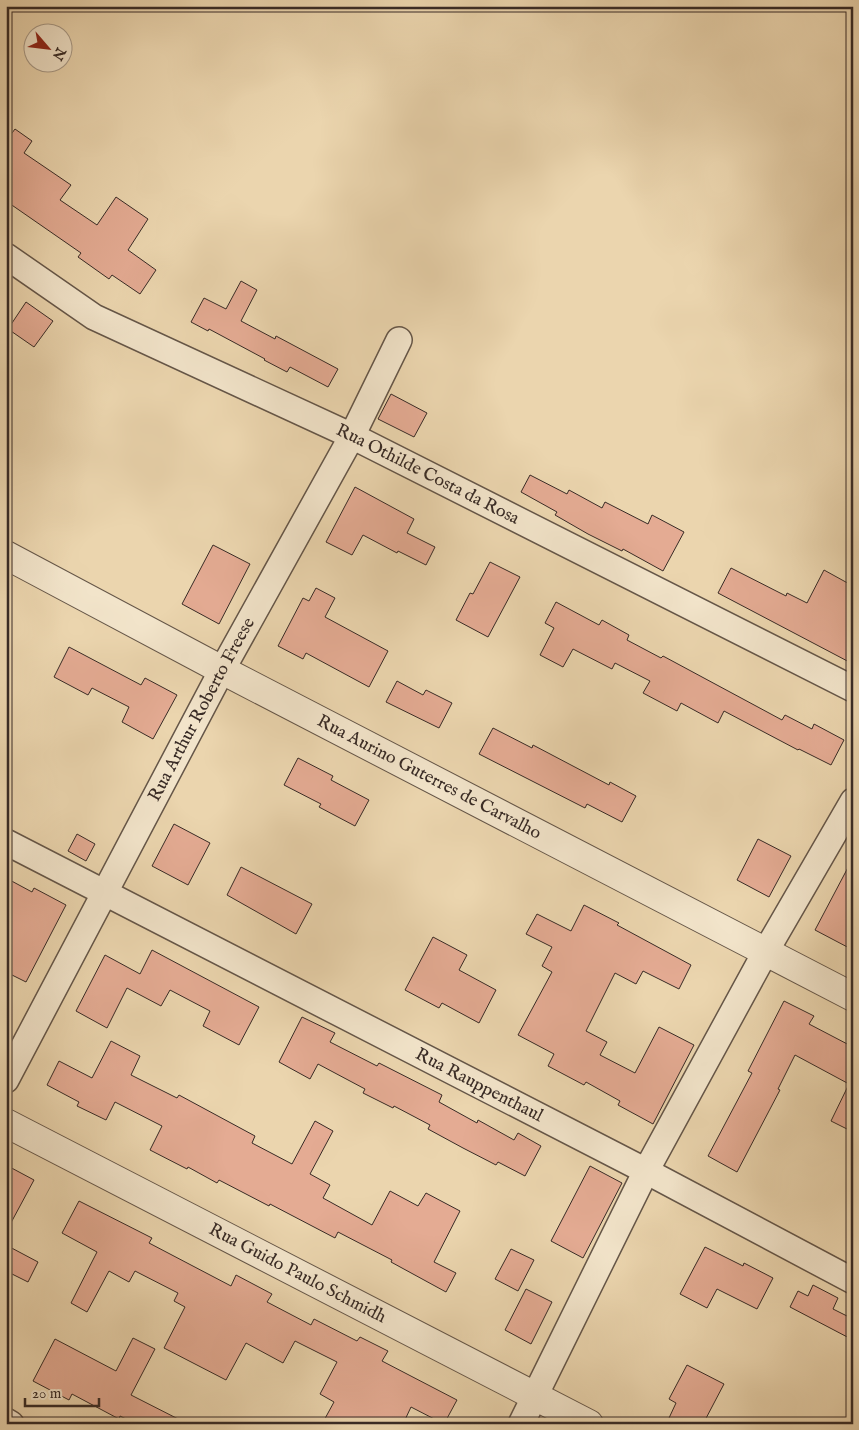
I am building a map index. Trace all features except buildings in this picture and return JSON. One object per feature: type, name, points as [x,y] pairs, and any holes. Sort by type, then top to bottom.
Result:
[{"type":"street","name":"Rua Othilde Costa da Rosa","points":[[6,256],[94,317],[352,436],[853,689]]},
{"type":"street","name":"Rua Arthur Roberto Freese","points":[[6,1080],[222,670],[352,436],[399,340]]},
{"type":"street","name":"Rua Aurino Guterres de Carvalho","points":[[6,555],[222,670],[853,997]]},
{"type":"street","points":[[521,1424],[646,1171],[766,951],[853,801]]},
{"type":"street","name":"Rua Rauppenthaul","points":[[6,842],[646,1171],[853,1281]]},
{"type":"street","name":"Rua Guido Paulo Schmidh","points":[[6,1123],[589,1424]]},
{"type":"street","points":[[6,1421],[11,1424]]}]
